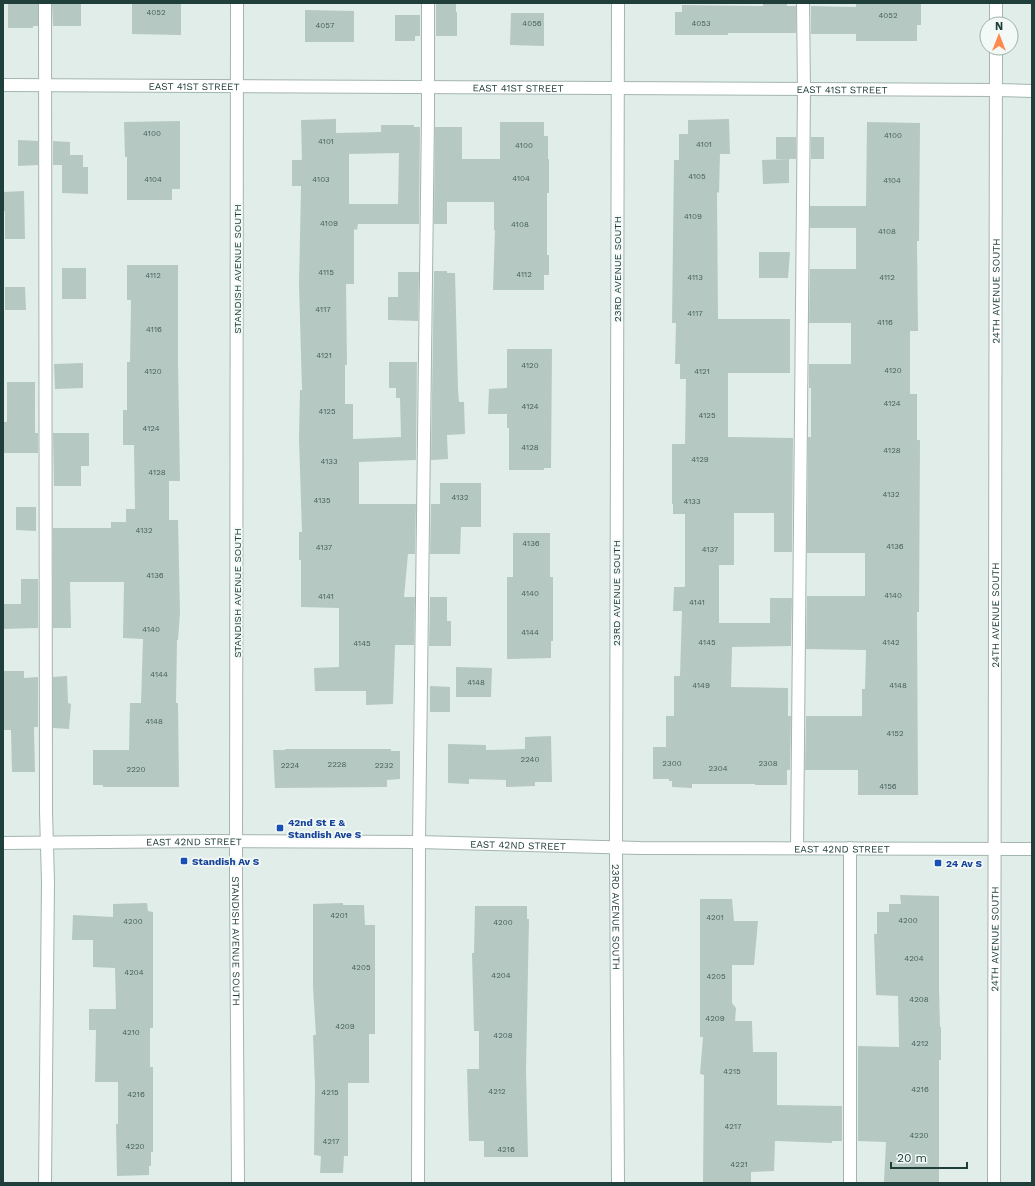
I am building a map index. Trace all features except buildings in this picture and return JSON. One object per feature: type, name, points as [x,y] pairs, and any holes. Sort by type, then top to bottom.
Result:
[{"type":"street","points":[[45,3],[48,880],[45,1183]]},
{"type":"street","name":"STANDISH AVENUE SOUTH","points":[[237,3],[236,885],[238,1183]]},
{"type":"street","points":[[418,1183],[419,842],[429,87],[428,3]]},
{"type":"street","name":"23RD AVENUE SOUTH","points":[[618,3],[616,847],[618,1183]]},
{"type":"street","points":[[797,848],[804,90],[803,3]]},
{"type":"street","points":[[996,3],[996,16]]},
{"type":"street","name":"24TH AVENUE SOUTH","points":[[994,1183],[996,56]]},
{"type":"street","name":"EAST 41ST STREET","points":[[3,85],[1032,91]]},
{"type":"street","name":"EAST 42ND STREET","points":[[3,843],[419,842],[616,847],[1032,849]]},
{"type":"street","points":[[850,848],[850,1183]]},
{"type":"place","name":"42nd St E & Standish Ave S","points":[[280,828]]},
{"type":"place","name":"Standish Av S","points":[[184,861]]},
{"type":"place","name":"24 Av S","points":[[938,863]]}]
